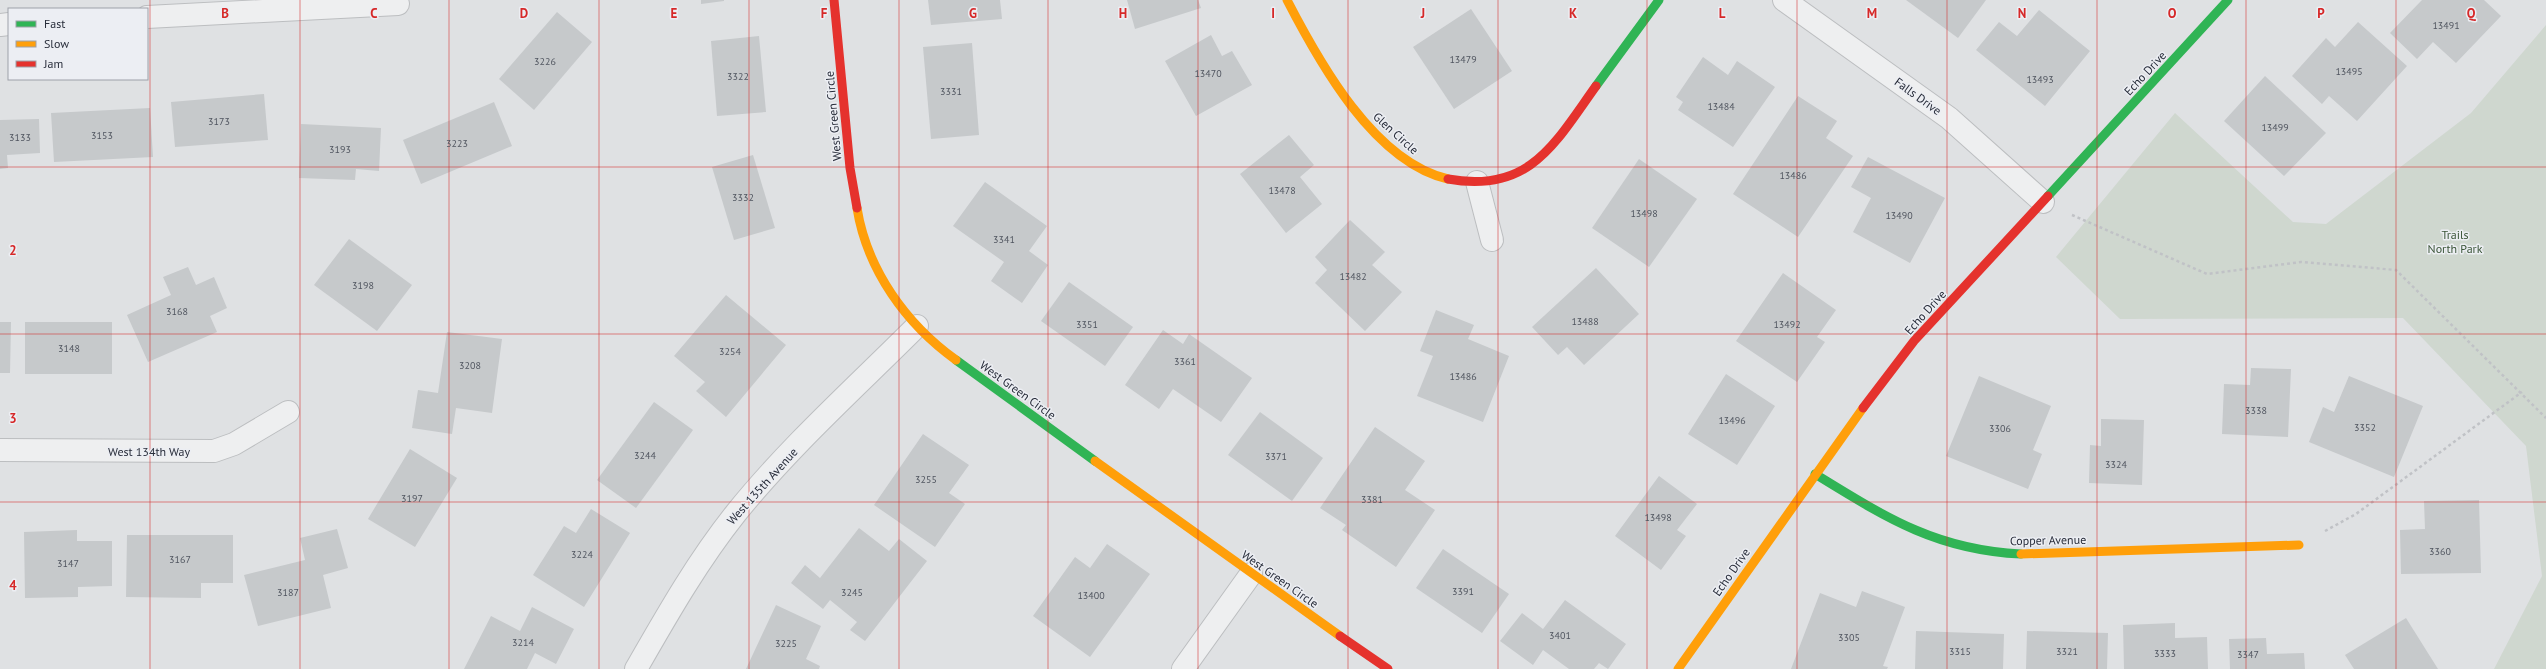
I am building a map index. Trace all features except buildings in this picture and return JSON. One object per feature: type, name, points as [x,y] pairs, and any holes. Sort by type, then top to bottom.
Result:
[{"type":"street","name":"West Green Circle","points":[[834,0],[850,168],[859,223],[880,278],[904,313],[953,358],[1251,574],[1388,669]]},
{"type":"street","name":"Glen Circle","points":[[1287,0],[1300,26],[1357,114],[1409,162],[1435,176],[1464,182],[1477,182],[1506,178],[1532,166],[1552,147],[1659,0]]},
{"type":"street","name":"Falls Drive","points":[[1784,0],[1949,118],[2043,202]]},
{"type":"street","name":"Echo Drive","points":[[1678,669],[1815,474],[1914,341],[2228,0]]},
{"type":"street","points":[[148,17],[398,4]]},
{"type":"street","points":[[1477,182],[1492,240]]},
{"type":"street","name":"West 135th Avenue","points":[[636,669],[680,592],[736,513],[767,477],[917,326]]},
{"type":"street","name":"West 134th Way","points":[[0,450],[214,451],[234,444],[288,412]]},
{"type":"street","name":"Copper Avenue","points":[[1815,474],[1903,526],[1930,538],[1994,552],[2036,553],[2299,545]]},
{"type":"street","points":[[1183,669],[1251,574]]},
{"type":"path","points":[[2043,202],[2207,274],[2301,262],[2396,270],[2522,392],[2546,418]]},
{"type":"path","points":[[2299,545],[2356,514],[2522,392]]},
{"type":"green space","name":"Trails North Park","points":[[2546,25],[2546,669],[2494,669],[2542,576],[2526,446],[2403,318],[2120,319],[2056,257],[2175,113],[2293,222],[2326,224],[2471,113]]},
{"type":"traffic: fast","points":[[1596,86],[1659,0]]},
{"type":"traffic: fast","points":[[2048,196],[2228,0]]},
{"type":"traffic: fast","points":[[956,360],[1095,461]]},
{"type":"traffic: fast","points":[[1815,474],[1865,504],[1912,529],[1963,546],[2021,554]]},
{"type":"traffic: slow","points":[[1287,0],[1315,52],[1332,79],[1373,131],[1396,153],[1421,169],[1448,179]]},
{"type":"traffic: slow","points":[[857,208],[862,231],[870,253],[892,294],[921,330],[956,360]]},
{"type":"traffic: slow","points":[[1678,669],[1863,408]]},
{"type":"traffic: slow","points":[[1095,461],[1340,636]]},
{"type":"traffic: slow","points":[[2021,554],[2299,545]]},
{"type":"traffic: jam","points":[[834,0],[850,168],[857,208]]},
{"type":"traffic: jam","points":[[1448,179],[1476,182],[1500,179],[1520,171],[1537,160],[1553,144],[1596,86]]},
{"type":"traffic: jam","points":[[1863,408],[1914,341],[2048,196]]},
{"type":"traffic: jam","points":[[1340,636],[1388,669]]}]
